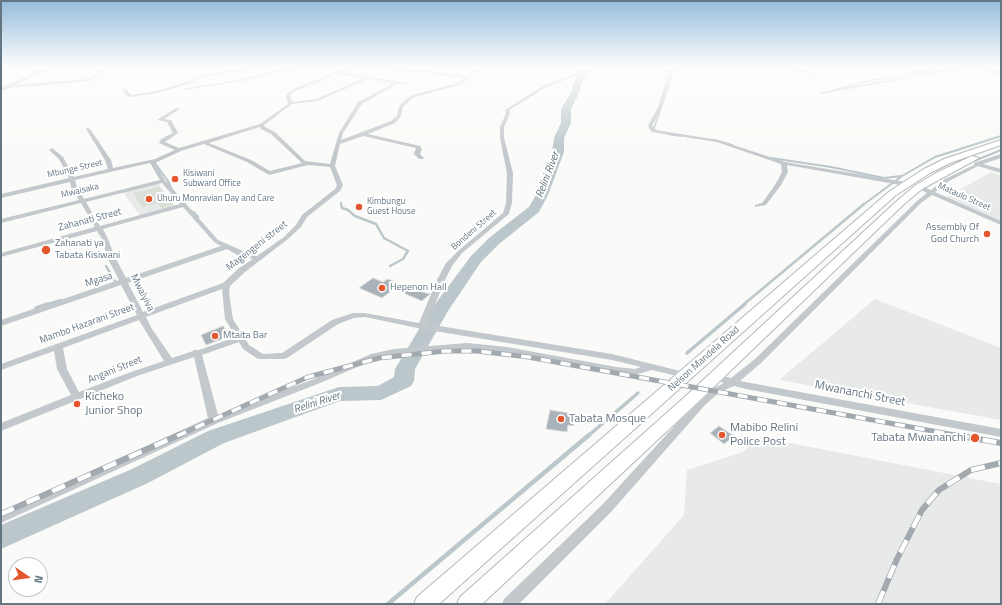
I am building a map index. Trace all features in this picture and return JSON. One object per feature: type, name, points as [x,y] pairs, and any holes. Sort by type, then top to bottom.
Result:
[{"type":"main road","name":"Nelson Mandela Road","points":[[467,604],[953,158],[1001,142]]},
{"type":"main road","name":"Nelson Mandela Road","points":[[424,604],[872,211],[919,188],[939,175],[968,161],[1001,150]]},
{"type":"street","points":[[288,96],[290,103]]},
{"type":"street","points":[[307,164],[301,161],[269,130],[263,128],[262,125],[290,103],[317,100],[326,96]]},
{"type":"street","points":[[206,143],[249,161],[269,173],[307,164],[332,166],[341,133],[360,103],[374,96]]},
{"type":"street","points":[[338,143],[382,127],[396,119],[401,107],[411,97],[414,96]]},
{"type":"street","name":"Bondeni Street","points":[[424,327],[441,280],[449,266],[460,252],[506,214],[510,197],[510,173],[502,138],[502,127],[508,113],[507,110],[529,96]]},
{"type":"street","name":"Mataulo Street","points":[[664,96],[660,108],[650,126],[651,129],[666,134],[718,141],[784,163],[919,188],[1001,223]]},
{"type":"street","points":[[178,108],[158,120],[169,121],[176,133],[163,140],[162,143],[179,150]]},
{"type":"street","name":"Mbunge Street","points":[[3,195],[154,160],[179,150],[262,125]]},
{"type":"street","points":[[88,129],[108,160],[111,170]]},
{"type":"street","points":[[362,134],[418,147],[420,149],[417,154],[421,158]]},
{"type":"street","name":"Mwalyiva","points":[[52,150],[61,158],[72,178],[74,187],[99,228],[148,329],[169,361]]},
{"type":"street","points":[[509,604],[607,508],[702,402],[717,390],[732,383],[758,361],[897,223],[919,188],[947,180],[979,164],[1001,156]]},
{"type":"street","points":[[154,160],[152,162],[154,168],[163,181],[216,241],[226,247],[258,258]]},
{"type":"street","points":[[968,161],[1001,171]]},
{"type":"street","points":[[757,206],[764,204],[778,185],[785,172],[784,163]]},
{"type":"street","name":"Magengeni street","points":[[332,166],[340,185],[338,190],[304,216],[299,226],[286,238],[232,277],[226,285],[225,292],[229,319],[246,347],[261,356],[272,358],[284,356],[336,322],[352,316],[374,315],[424,327],[612,357],[685,375]]},
{"type":"street","name":"Mwaisaka","points":[[1,221],[163,181]]},
{"type":"street","points":[[1,188],[3,195]]},
{"type":"street","name":"Zahanati Street","points":[[1,255],[184,205]]},
{"type":"street","name":"Mgasa","points":[[1,323],[226,247]]},
{"type":"street","name":"Mambo Hazarani Street","points":[[1,367],[226,285]]},
{"type":"street","name":"Angani Street","points":[[1,427],[169,361],[240,339]]},
{"type":"street","points":[[1,518],[214,420],[317,381],[374,356],[394,352],[467,346],[507,350],[616,370],[635,372],[650,367]]},
{"type":"street","points":[[58,347],[62,369],[77,397]]},
{"type":"street","points":[[197,352],[214,420]]},
{"type":"street","name":"Mwananchi Street","points":[[715,377],[732,383],[1001,433]]},
{"type":"shaded area","points":[[991,172],[1001,175],[1001,221],[947,197]]},
{"type":"shaded area","name":"Uhuru Monravian Day and Care","points":[[158,183],[175,206],[140,216],[123,192]]},
{"type":"shaded area","points":[[159,187],[172,205],[161,208],[158,203],[142,207],[133,193]]},
{"type":"shaded area","points":[[875,299],[1001,348],[1001,420],[779,380]]},
{"type":"shaded area","points":[[759,437],[1001,484],[1001,604],[605,604],[684,515],[687,470],[743,452]]},
{"type":"building","name":"Hepenon Hall","points":[[373,278],[383,282],[388,279],[415,290],[430,294],[422,301],[394,289],[382,298],[359,288]]},
{"type":"building","name":"Mtaita Bar","points":[[223,326],[230,336],[206,345],[201,335]]},
{"type":"building","name":"Tabata Mosque","points":[[550,410],[575,414],[573,426],[568,425],[567,432],[546,429]]},
{"type":"building","name":"Mabibo Relini Police Post","points":[[719,426],[734,436],[724,444],[710,433]]},
{"type":"waterway","name":"Relini River","points":[[1,537],[140,476],[216,437],[339,394],[381,393],[404,381],[405,369],[439,311],[476,259],[494,241],[534,209],[542,195],[558,152],[559,138],[566,123],[566,109],[574,96]]},
{"type":"waterway","points":[[654,128],[665,96]]},
{"type":"waterway","points":[[668,134],[681,136]]},
{"type":"waterway","points":[[863,205],[902,176],[935,157],[1001,136]]},
{"type":"waterway","points":[[714,140],[732,145]]},
{"type":"waterway","points":[[974,161],[1001,150]]},
{"type":"waterway","points":[[771,158],[831,167],[884,178],[901,176]]},
{"type":"waterway","points":[[155,163],[168,181],[172,190]]},
{"type":"waterway","points":[[341,204],[342,208],[348,210],[355,216],[376,224],[384,238],[408,251],[403,259],[390,266]]},
{"type":"waterway","points":[[743,305],[864,204]]},
{"type":"waterway","points":[[193,212],[198,217]]},
{"type":"waterway","points":[[106,266],[116,283]]},
{"type":"waterway","points":[[45,305],[61,300]]},
{"type":"waterway","points":[[687,353],[745,304]]},
{"type":"waterway","points":[[36,308],[45,305]]},
{"type":"waterway","points":[[588,436],[638,393]]},
{"type":"waterway","points":[[388,604],[589,435]]},
{"type":"railway","points":[[177,436],[308,377],[379,358],[445,351],[477,351],[528,357],[960,436]]},
{"type":"railway","points":[[1,514],[179,435]]},
{"type":"railway","points":[[955,435],[1001,443]]},
{"type":"railway","points":[[878,604],[897,559],[922,510],[939,490],[971,470],[1001,463]]},
{"type":"place","name":"Kisiwani Subward Office","points":[[175,179]]},
{"type":"place","name":"Uhuru Monravian Day and Care","points":[[149,199]]},
{"type":"place","name":"Kimbungu Guest House","points":[[359,207]]},
{"type":"place","name":"Assembly Of God Church","points":[[987,234]]},
{"type":"place","name":"Zahanati ya Tabata Kisiwani","points":[[46,250]]},
{"type":"place","name":"Hepenon Hall","points":[[382,288]]},
{"type":"place","name":"Mtaita Bar","points":[[215,336]]},
{"type":"place","name":"Kicheko Junior Shop","points":[[77,404]]},
{"type":"place","name":"Tabata Mosque","points":[[561,419]]},
{"type":"place","name":"Mabibo Relini Police Post","points":[[722,435]]},
{"type":"place","name":"Tabata Mwananchi","points":[[975,438]]}]
